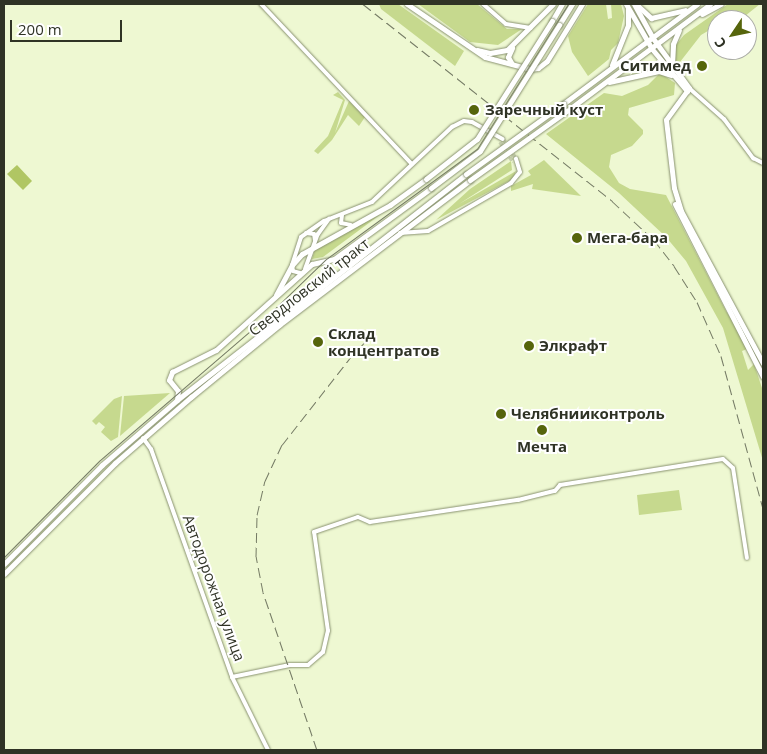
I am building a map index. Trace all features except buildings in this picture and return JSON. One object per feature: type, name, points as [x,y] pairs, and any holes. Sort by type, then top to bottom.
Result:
[{"type":"main road","points":[[407,4],[485,58],[530,69],[542,66],[582,4]]},
{"type":"main road","points":[[514,65],[509,61],[509,52],[552,4]]},
{"type":"main road","points":[[268,305],[281,287],[292,265],[314,245],[354,225],[426,179],[477,140],[562,4]]},
{"type":"main road","points":[[177,400],[178,391],[170,380],[170,374],[216,350],[305,270],[315,263],[334,259],[480,152],[572,4]]},
{"type":"main road","points":[[635,4],[645,16],[657,19],[697,4]]},
{"type":"main road","points":[[635,4],[652,37],[687,89]]},
{"type":"main road","points":[[695,18],[710,4]]},
{"type":"main road","points":[[695,18],[721,4]]},
{"type":"main road","points":[[627,6],[646,41],[675,78],[687,89]]},
{"type":"main road","points":[[605,73],[621,50],[628,25],[627,6]]},
{"type":"main road","name":"Свердловский тракт","points":[[4,564],[139,433],[190,389],[466,174],[605,73],[690,8]]},
{"type":"main road","name":"Свердловский тракт","points":[[4,574],[143,438],[279,325],[470,180],[695,18]]},
{"type":"main road","points":[[674,70],[671,61],[673,44],[679,30]]},
{"type":"main road","points":[[470,48],[498,53],[516,44]]},
{"type":"main road","points":[[605,83],[659,71],[675,78]]},
{"type":"main road","points":[[687,89],[667,110],[664,125],[677,210],[763,363]]},
{"type":"main road","points":[[707,264],[763,376]]},
{"type":"main road","points":[[178,391],[190,389]]},
{"type":"main road","name":"Автодорожная улица","points":[[139,433],[143,438]]},
{"type":"street","points":[[261,4],[412,164]]},
{"type":"street","points":[[483,4],[500,21],[531,28]]},
{"type":"street","points":[[687,89],[724,119],[753,158],[763,163]]},
{"type":"street","points":[[329,219],[314,245],[305,270],[296,274],[292,265],[305,233],[329,219],[372,202],[459,123],[476,124],[497,134],[501,140]]},
{"type":"street","points":[[400,233],[428,231],[511,183],[520,172],[515,160]]},
{"type":"street","points":[[343,213],[341,223],[354,225]]},
{"type":"street","points":[[305,233],[314,234],[314,245]]},
{"type":"street","name":"Автодорожная улица","points":[[143,438],[151,449],[232,677],[268,750]]},
{"type":"street","points":[[232,677],[290,665],[308,665],[323,652],[328,632],[313,537],[317,528],[358,517],[370,522],[518,500],[556,491],[560,485],[723,459],[733,468],[747,558]]},
{"type":"shaded area","points":[[379,4],[398,4],[464,51],[455,66],[381,9]]},
{"type":"shaded area","points":[[418,4],[477,4],[507,29],[522,29],[498,45],[470,42]]},
{"type":"shaded area","points":[[588,4],[606,4],[608,19],[612,18],[611,4],[621,4],[624,16],[618,43],[611,50],[609,59],[588,76],[572,52],[568,36]]},
{"type":"shaded area","points":[[728,4],[760,4],[752,10],[719,10]]},
{"type":"shaded area","points":[[707,19],[707,32],[701,35],[680,62],[673,63],[676,45],[684,35]]},
{"type":"shaded area","points":[[660,73],[675,83],[674,95],[629,108],[628,115],[643,130],[643,134],[632,146],[611,155],[609,167],[619,183],[630,189],[666,195],[726,311],[743,337],[747,349],[742,351],[748,370],[754,364],[763,391],[763,461],[723,328],[686,261],[666,237],[619,193],[546,134],[604,93],[622,96],[648,85]]},
{"type":"shaded area","points":[[338,92],[345,100],[335,133],[349,101],[365,117],[359,126],[348,115],[332,140],[318,154],[314,151],[328,136],[343,100],[333,95]]},
{"type":"shaded area","points":[[544,160],[581,196],[532,189],[533,184],[511,191],[511,186],[531,175],[528,171]]},
{"type":"shaded area","points":[[511,161],[512,170],[459,204],[516,171],[513,179],[436,220],[470,189]]},
{"type":"shaded area","points":[[17,165],[32,181],[23,190],[7,174]]},
{"type":"shaded area","points":[[381,214],[323,257],[312,259],[315,249]]},
{"type":"shaded area","points":[[170,393],[120,436],[124,396]]},
{"type":"shaded area","points":[[122,396],[118,437],[111,441],[101,432],[105,427],[99,422],[96,425],[92,421],[114,399]]},
{"type":"shaded area","points":[[679,490],[682,510],[639,515],[637,495]]},
{"type":"tunnel","points":[[503,139],[516,159]]},
{"type":"tunnel","points":[[500,142],[513,162]]},
{"type":"tram line","points":[[4,557],[100,460],[264,319],[326,259],[477,149],[568,4]]},
{"type":"railway","points":[[363,4],[612,201],[654,240],[674,266],[697,302],[721,356],[763,508]]},
{"type":"railway","points":[[317,750],[263,592],[256,557],[257,515],[265,481],[282,445],[350,358],[373,333]]},
{"type":"place","name":"Ситимед","points":[[702,66]]},
{"type":"place","name":"Заречный куст","points":[[474,110]]},
{"type":"place","name":"Мега-бара","points":[[577,238]]},
{"type":"place","name":"Склад концентратов","points":[[318,342]]},
{"type":"place","name":"Элкрафт","points":[[529,346]]},
{"type":"place","name":"Челябнииконтроль","points":[[501,414]]},
{"type":"place","name":"Мечта","points":[[542,430]]}]
